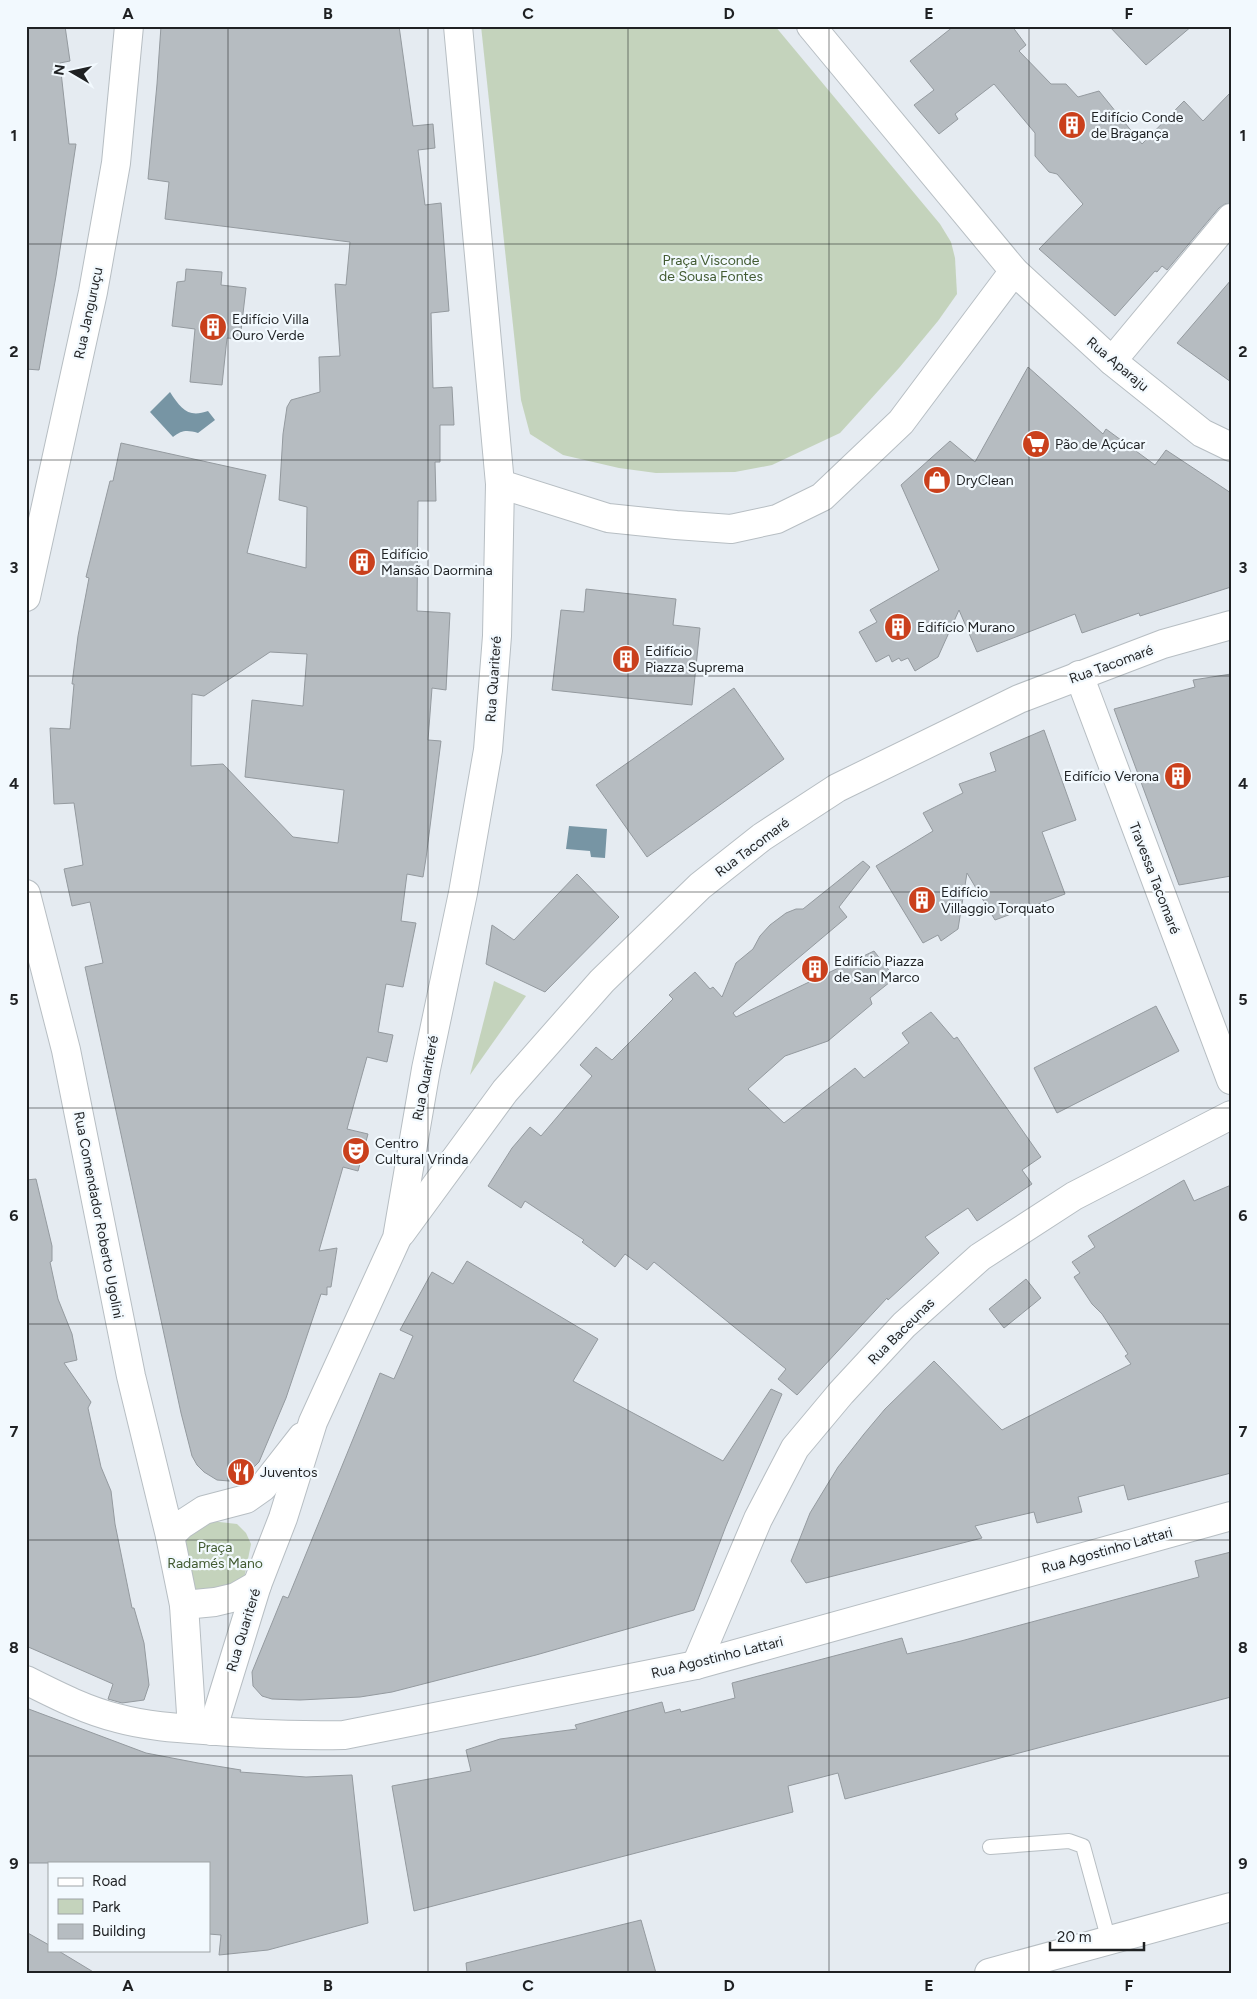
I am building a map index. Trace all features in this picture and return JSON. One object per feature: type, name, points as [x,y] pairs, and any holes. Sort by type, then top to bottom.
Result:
[{"type":"street","name":"Rua Janguruçu","points":[[26,597],[93,292],[116,163],[129,26]]},
{"type":"street","points":[[458,26],[500,484],[608,518],[731,529],[777,519],[822,497],[901,422],[1014,271],[811,26]]},
{"type":"street","points":[[1112,361],[1231,218]]},
{"type":"street","name":"Rua Aparaju","points":[[1014,271],[1112,361],[1202,433],[1231,447]]},
{"type":"street","name":"Rua Quariteré","points":[[202,1730],[283,1518],[313,1422],[397,1238],[426,1069],[463,893],[488,750],[496,636],[500,484]]},
{"type":"street","name":"Rua Tacomaré","points":[[397,1238],[505,1091],[602,981],[700,886],[762,837],[838,788],[1011,703],[1163,644],[1231,625]]},
{"type":"street","name":"Travessa Tacomaré","points":[[1079,676],[1231,1080]]},
{"type":"street","name":"Rua Comendador Roberto Ugolini","points":[[26,894],[66,1050],[131,1376],[170,1536],[184,1605],[202,1730]]},
{"type":"street","name":"Rua Baceunas","points":[[696,1665],[758,1519],[795,1448],[841,1392],[904,1326],[980,1257],[1074,1196],[1231,1114]]},
{"type":"street","points":[[170,1536],[181,1525],[204,1510],[246,1499],[263,1487],[313,1422]]},
{"type":"street","name":"Rua Agostinho Lattari","points":[[26,1680],[70,1702],[117,1718],[154,1726],[286,1736],[344,1735],[696,1665],[1231,1516]]},
{"type":"street","points":[[184,1605],[215,1602],[236,1597],[257,1585]]},
{"type":"street","points":[[989,1973],[1231,1907]]},
{"type":"lane","points":[[990,1847],[1069,1841],[1083,1846],[1109,1941]]},
{"type":"green space","name":"Praça Visconde de Sousa Fontes","points":[[481,26],[775,26],[940,224],[951,242],[955,258],[957,294],[938,321],[899,368],[840,433],[772,465],[735,472],[656,473],[619,468],[563,455],[530,434],[521,400]]},
{"type":"green space","points":[[494,981],[526,996],[470,1075]]},
{"type":"green space","name":"Praça Radamés Mano","points":[[202,1520],[237,1524],[246,1533],[251,1544],[244,1579],[237,1588],[190,1596],[181,1543]]},
{"type":"water","points":[[170,392],[178,403],[190,413],[208,411],[215,420],[198,433],[185,431],[173,437],[150,412]]},
{"type":"water","points":[[569,826],[607,829],[605,858],[591,857],[590,851],[566,849]]},
{"type":"building","points":[[65,26],[70,61],[60,63],[69,144],[76,144],[56,276],[39,370],[26,369],[26,29]]},
{"type":"building","points":[[161,26],[399,26],[413,126],[433,124],[435,148],[418,150],[425,205],[441,203],[449,311],[431,313],[433,388],[452,387],[454,425],[440,425],[440,462],[435,462],[436,501],[418,501],[417,611],[450,613],[446,690],[432,688],[428,740],[441,741],[423,877],[407,874],[401,921],[416,923],[403,987],[386,984],[378,1032],[393,1035],[387,1062],[367,1057],[347,1129],[368,1134],[358,1171],[343,1167],[319,1251],[337,1248],[331,1287],[327,1287],[327,1295],[321,1294],[286,1398],[259,1462],[247,1474],[229,1481],[217,1480],[197,1465],[192,1456],[181,1413],[85,967],[103,963],[90,902],[72,906],[64,869],[83,865],[74,803],[54,804],[50,728],[70,729],[74,684],[72,684],[78,636],[89,578],[86,577],[110,481],[113,481],[121,443],[266,475],[247,553],[306,568],[307,507],[279,500],[283,434],[287,407],[291,400],[320,392],[319,357],[340,356],[335,284],[346,285],[350,242],[165,219],[169,182],[148,179]],"holes":[[[270,652],[307,654],[303,706],[252,700],[245,777],[344,790],[338,843],[293,837],[223,764],[191,766],[192,694],[204,696]]]},
{"type":"building","points":[[954,26],[1012,26],[1026,45],[1019,51],[1051,84],[1066,84],[1078,97],[1099,91],[1142,144],[1184,101],[1203,121],[1231,92],[1231,203],[1219,208],[1167,270],[1162,266],[1157,272],[1155,271],[1115,316],[1039,249],[1083,204],[1057,174],[1049,172],[1035,156],[1035,133],[994,84],[955,114],[958,119],[939,134],[914,105],[934,90],[910,61]]},
{"type":"building","points":[[1109,26],[1192,26],[1146,65]]},
{"type":"building","name":"Edifício Villa Ouro Verde","points":[[186,269],[222,272],[221,285],[246,288],[240,339],[227,338],[222,385],[190,382],[195,329],[172,326],[177,282],[185,281]]},
{"type":"building","points":[[1231,280],[1231,382],[1177,343]]},
{"type":"building","points":[[1028,367],[1103,434],[1106,429],[1155,465],[1166,450],[1231,493],[1231,587],[1140,616],[1139,613],[1082,633],[1075,614],[977,652],[959,610],[938,657],[915,671],[908,658],[901,661],[899,658],[892,662],[889,655],[876,662],[859,632],[877,622],[870,610],[939,570],[901,485],[950,441],[975,462]]},
{"type":"building","name":"Edifício Piazza Suprema","points":[[586,589],[676,599],[673,625],[700,628],[692,705],[552,690],[561,610],[584,612]]},
{"type":"building","points":[[1231,674],[1231,876],[1179,885],[1114,709],[1195,687],[1193,680]]},
{"type":"building","points":[[734,688],[784,759],[647,857],[596,785]]},
{"type":"building","points":[[1044,730],[1076,820],[1042,832],[1065,894],[995,920],[967,873],[958,929],[941,941],[938,935],[923,943],[876,866],[933,831],[923,813],[963,793],[959,784],[996,771],[990,753]]},
{"type":"building","points":[[863,861],[870,867],[839,907],[847,917],[733,1013],[736,1017],[874,951],[895,978],[870,998],[872,1004],[828,1041],[785,1056],[748,1089],[784,1123],[855,1068],[864,1078],[909,1043],[902,1033],[931,1012],[954,1039],[957,1037],[1041,1157],[1022,1170],[1032,1184],[977,1221],[968,1208],[925,1237],[939,1253],[888,1300],[887,1298],[797,1395],[778,1379],[786,1369],[654,1262],[647,1270],[625,1254],[615,1267],[582,1242],[584,1240],[525,1201],[521,1208],[488,1186],[512,1148],[530,1127],[541,1136],[592,1076],[580,1065],[596,1047],[612,1060],[673,999],[669,995],[695,972],[710,989],[713,987],[722,997],[736,963],[753,949],[760,936],[770,925],[786,913],[796,909],[803,909]]},
{"type":"building","points":[[577,874],[619,917],[545,992],[486,964],[492,925],[514,940]]},
{"type":"building","points":[[1156,1006],[1179,1051],[1057,1113],[1034,1068]]},
{"type":"building","points":[[36,1179],[52,1246],[52,1261],[50,1262],[58,1299],[72,1334],[77,1360],[64,1363],[91,1402],[88,1408],[101,1467],[111,1491],[115,1524],[132,1608],[134,1608],[144,1643],[149,1685],[144,1700],[122,1703],[108,1699],[113,1684],[26,1646],[26,1180]]},
{"type":"building","points":[[1184,1180],[1194,1201],[1231,1185],[1231,1473],[1128,1500],[1124,1485],[1078,1497],[1082,1512],[1037,1523],[1034,1512],[975,1526],[982,1538],[806,1583],[791,1561],[810,1513],[838,1467],[864,1434],[885,1409],[934,1361],[1002,1430],[1131,1364],[1125,1356],[1128,1354],[1102,1314],[1092,1304],[1074,1277],[1080,1273],[1072,1262],[1095,1247],[1088,1236]]},
{"type":"building","points":[[467,1261],[598,1339],[573,1381],[723,1461],[771,1389],[782,1394],[726,1526],[694,1610],[536,1655],[392,1692],[360,1697],[300,1700],[272,1699],[262,1696],[253,1686],[252,1672],[283,1596],[288,1598],[380,1373],[394,1379],[413,1336],[400,1330],[432,1272],[453,1284]]},
{"type":"building","points":[[1026,1279],[1041,1298],[1004,1328],[989,1309]]},
{"type":"building","points":[[1231,1552],[1231,1697],[845,1799],[838,1773],[788,1786],[793,1812],[414,1911],[392,1786],[471,1771],[466,1750],[500,1739],[577,1729],[575,1725],[662,1702],[665,1713],[680,1709],[681,1712],[735,1698],[732,1683],[902,1638],[907,1654],[961,1641],[1199,1577],[1195,1561]]},
{"type":"building","points":[[26,1708],[146,1753],[241,1770],[240,1772],[306,1777],[352,1775],[368,1923],[268,1950],[219,1955],[221,1935],[210,1934],[210,1862],[26,1863]]},
{"type":"building","points":[[641,1920],[656,1973],[467,1973],[466,1963]]},
{"type":"building","points":[[26,1932],[48,1944],[48,1952],[60,1952],[95,1973],[26,1973]]},
{"type":"place","name":"Edifício Conde de Bragança","points":[[1072,125]]},
{"type":"place","name":"Edifício Villa Ouro Verde","points":[[213,327]]},
{"type":"place","name":"Pão de Açúcar","points":[[1036,444]]},
{"type":"place","name":"DryClean","points":[[937,480]]},
{"type":"place","name":"Edifício Mansão Daormina","points":[[362,562]]},
{"type":"place","name":"Edifício Murano","points":[[898,627]]},
{"type":"place","name":"Edifício Piazza Suprema","points":[[626,659]]},
{"type":"place","name":"Edifício Verona","points":[[1178,776]]},
{"type":"place","name":"Edifício Villaggio Torquato","points":[[922,900]]},
{"type":"place","name":"Edifício Piazza de San Marco","points":[[815,969]]},
{"type":"place","name":"Centro Cultural Vrinda","points":[[356,1151]]},
{"type":"place","name":"Juventos","points":[[241,1472]]}]
